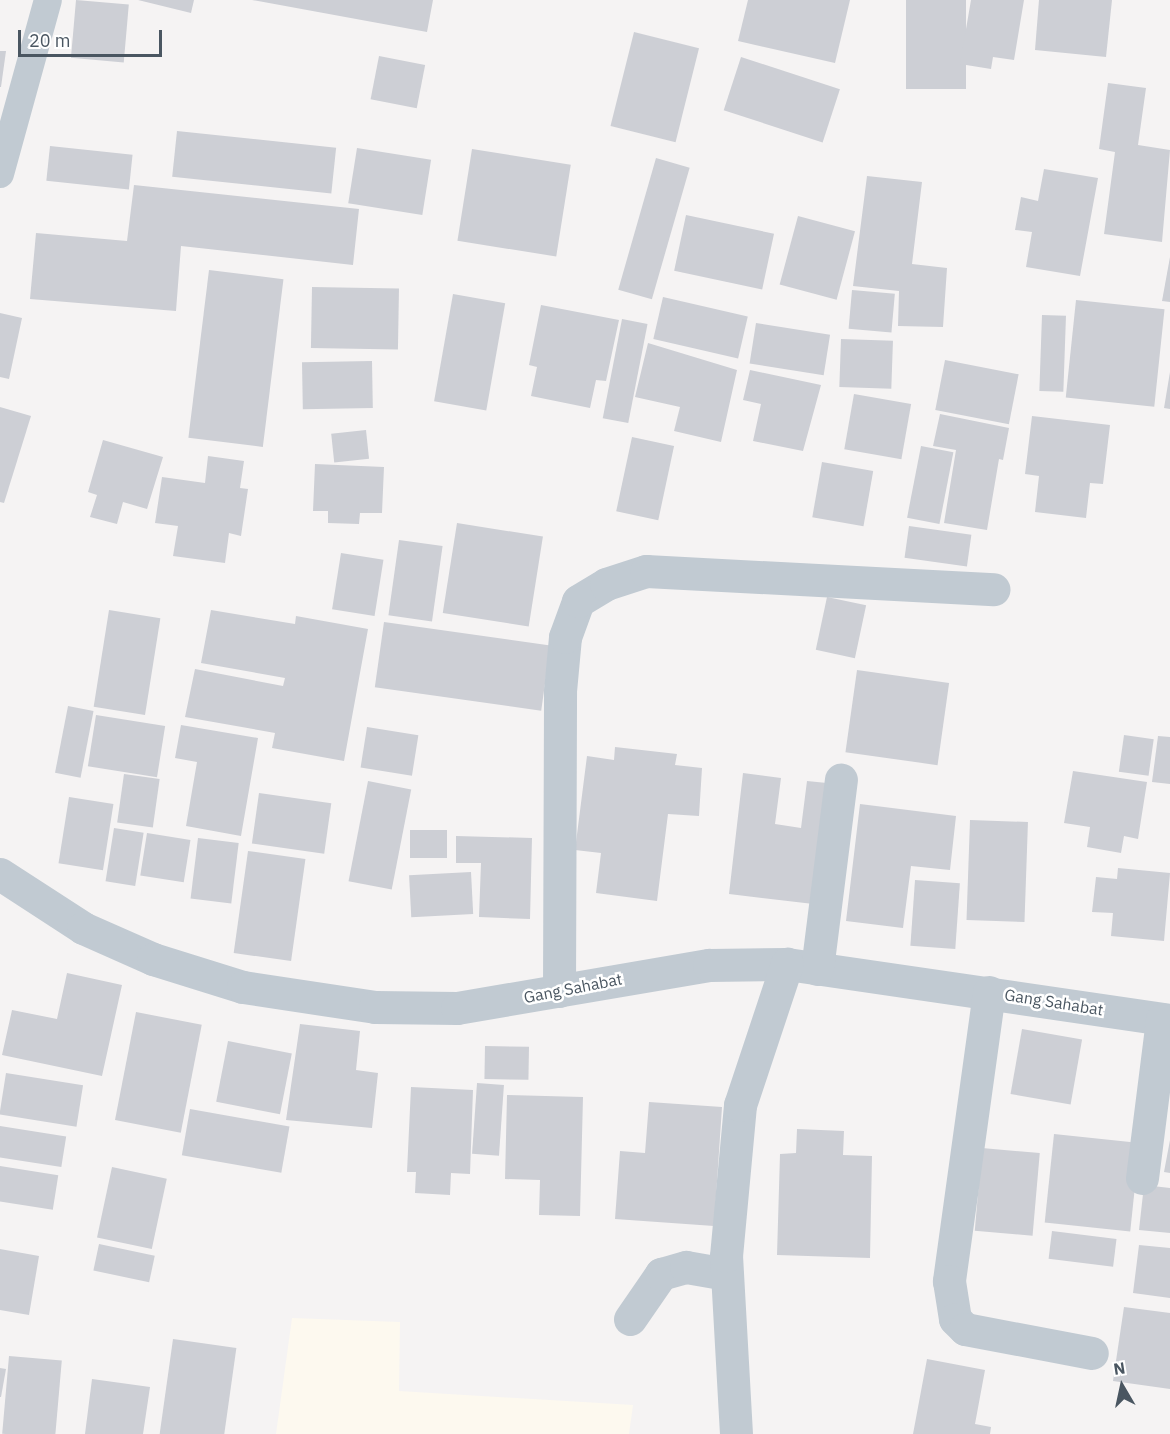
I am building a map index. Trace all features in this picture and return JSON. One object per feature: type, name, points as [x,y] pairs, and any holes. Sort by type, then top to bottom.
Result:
[{"type":"street","points":[[559,991],[560,691],[565,637],[578,601],[606,584],[646,571],[994,589]]},
{"type":"street","points":[[736,1434],[726,1274],[740,1105],[802,967],[841,780]]},
{"type":"street","name":"Gang Sahabat","points":[[0,874],[83,928],[153,959],[243,987],[375,1007],[457,1008],[709,965],[802,967],[1166,1019]]},
{"type":"street","points":[[989,993],[950,1281],[955,1319],[965,1329],[1092,1353]]},
{"type":"street","points":[[1143,1178],[1166,1019]]},
{"type":"street","points":[[630,1319],[661,1274],[686,1268],[726,1274]]},
{"type":"lane","points":[[0,174],[48,0]]},
{"type":"shaded area","points":[[292,1318],[400,1322],[399,1391],[633,1405],[629,1434],[276,1434]]},
{"type":"building","points":[[76,0],[129,5],[124,62],[71,58]]},
{"type":"building","points":[[138,0],[194,0],[191,13]]},
{"type":"building","points":[[252,0],[433,0],[427,32]]},
{"type":"building","points":[[748,0],[850,0],[835,63],[738,41]]},
{"type":"building","points":[[906,0],[966,0],[966,89],[906,89]]},
{"type":"building","points":[[971,0],[1024,0],[1014,60],[993,57],[991,69],[960,64]]},
{"type":"building","points":[[1039,0],[1112,0],[1106,57],[1035,50]]},
{"type":"building","points":[[634,32],[699,48],[676,142],[611,126]]},
{"type":"building","points":[[0,51],[6,51],[1,87],[0,87]]},
{"type":"building","points":[[379,56],[425,65],[417,108],[371,99]]},
{"type":"building","points":[[741,57],[840,89],[823,142],[724,110]]},
{"type":"building","points":[[1108,83],[1146,88],[1138,145],[1170,150],[1162,242],[1104,234],[1115,152],[1099,149]]},
{"type":"building","points":[[177,131],[336,148],[331,193],[172,177]]},
{"type":"building","points":[[50,146],[133,155],[129,189],[46,181]]},
{"type":"building","points":[[357,148],[431,160],[422,215],[348,203]]},
{"type":"building","points":[[472,149],[571,165],[556,256],[457,241]]},
{"type":"building","points":[[656,158],[690,168],[652,299],[618,290]]},
{"type":"building","points":[[1044,169],[1098,178],[1080,276],[1026,267],[1032,232],[1015,230],[1021,197],[1038,201]]},
{"type":"building","points":[[867,176],[922,182],[912,264],[947,268],[943,327],[898,326],[899,291],[853,286]]},
{"type":"building","points":[[134,185],[359,209],[353,265],[181,246],[176,311],[30,299],[36,233],[127,241]]},
{"type":"building","points":[[686,215],[774,234],[762,289],[674,271]]},
{"type":"building","points":[[798,216],[855,231],[837,300],[780,285]]},
{"type":"building","points":[[1170,257],[1170,302],[1162,301]]},
{"type":"building","points":[[209,270],[283,279],[263,447],[188,438]]},
{"type":"building","points":[[312,287],[399,289],[398,350],[311,348]]},
{"type":"building","points":[[852,290],[895,294],[891,333],[849,329]]},
{"type":"building","points":[[453,294],[505,303],[486,411],[434,401]]},
{"type":"building","points":[[663,297],[748,317],[738,358],[653,339]]},
{"type":"building","points":[[1076,300],[1165,309],[1154,407],[1066,397]]},
{"type":"building","points":[[541,305],[619,320],[606,381],[596,380],[590,408],[531,396],[537,367],[529,365]]},
{"type":"building","points":[[0,313],[22,318],[9,379],[0,377]]},
{"type":"building","points":[[1042,315],[1066,316],[1063,392],[1039,391]]},
{"type":"building","points":[[622,319],[648,324],[628,423],[603,418]]},
{"type":"building","points":[[756,323],[830,335],[824,375],[750,363]]},
{"type":"building","points":[[841,339],[893,341],[891,389],[839,387]]},
{"type":"building","points":[[648,343],[737,370],[721,442],[674,431],[680,407],[635,397]]},
{"type":"building","points":[[945,360],[1019,374],[1009,424],[935,410]]},
{"type":"building","points":[[372,361],[373,408],[303,409],[302,362]]},
{"type":"building","points":[[750,370],[821,385],[803,451],[753,441],[761,404],[743,400]]},
{"type":"building","points":[[1170,372],[1170,409],[1164,408]]},
{"type":"building","points":[[854,394],[911,404],[901,459],[844,449]]},
{"type":"building","points":[[0,407],[31,416],[4,503],[0,502]]},
{"type":"building","points":[[940,414],[1009,428],[1003,460],[999,459],[987,530],[944,523],[956,450],[933,446]]},
{"type":"building","points":[[1032,416],[1110,425],[1103,484],[1090,483],[1086,518],[1035,512],[1039,476],[1025,474]]},
{"type":"building","points":[[366,430],[369,459],[334,462],[331,434]]},
{"type":"building","points":[[632,437],[674,446],[658,520],[616,511]]},
{"type":"building","points":[[103,440],[163,457],[147,509],[123,502],[117,524],[90,517],[97,495],[88,492]]},
{"type":"building","points":[[921,446],[953,452],[939,524],[907,518]]},
{"type":"building","points":[[208,456],[244,461],[240,488],[248,489],[241,536],[229,533],[225,563],[173,556],[178,526],[155,523],[162,477],[205,483]]},
{"type":"building","points":[[822,462],[873,471],[863,526],[812,517]]},
{"type":"building","points":[[315,464],[384,467],[382,513],[360,513],[359,524],[328,523],[328,511],[313,511]]},
{"type":"building","points":[[457,523],[543,537],[529,626],[443,613]]},
{"type":"building","points":[[909,526],[971,535],[967,566],[905,558]]},
{"type":"building","points":[[399,540],[443,546],[432,621],[388,615]]},
{"type":"building","points":[[341,553],[383,560],[375,616],[332,609]]},
{"type":"building","points":[[827,597],[866,605],[855,658],[816,650]]},
{"type":"building","points":[[109,610],[160,618],[145,715],[94,707]]},
{"type":"building","points":[[211,610],[295,624],[296,616],[368,629],[344,761],[272,748],[275,733],[185,717],[195,669],[283,686],[285,678],[201,663]]},
{"type":"building","points":[[384,622],[550,645],[541,711],[375,687]]},
{"type":"building","points":[[857,670],[949,683],[938,765],[845,752]]},
{"type":"building","points":[[68,706],[94,711],[81,778],[55,773]]},
{"type":"building","points":[[96,715],[165,726],[157,777],[88,766]]},
{"type":"building","points":[[181,725],[258,738],[241,836],[186,826],[197,762],[175,758]]},
{"type":"building","points":[[367,727],[418,735],[412,776],[361,767]]},
{"type":"building","points":[[1124,735],[1154,739],[1149,776],[1119,772]]},
{"type":"building","points":[[1158,736],[1170,737],[1170,784],[1152,782]]},
{"type":"building","points":[[615,747],[677,754],[675,765],[702,768],[699,816],[668,814],[657,901],[596,893],[601,853],[575,850],[587,756],[614,760]]},
{"type":"building","points":[[1073,771],[1147,782],[1138,839],[1124,836],[1121,853],[1087,847],[1090,827],[1064,823]]},
{"type":"building","points":[[743,773],[781,778],[775,824],[801,828],[807,781],[837,784],[822,905],[729,894]]},
{"type":"building","points":[[124,774],[160,779],[153,828],[117,823]]},
{"type":"building","points":[[368,781],[411,789],[392,890],[349,881]]},
{"type":"building","points":[[259,793],[331,803],[324,854],[252,844]]},
{"type":"building","points":[[69,797],[113,804],[103,870],[59,863]]},
{"type":"building","points":[[860,804],[956,816],[950,870],[911,866],[903,928],[846,921]]},
{"type":"building","points":[[970,820],[1028,822],[1024,922],[967,920]]},
{"type":"building","points":[[114,828],[144,833],[135,886],[106,881]]},
{"type":"building","points":[[410,830],[447,830],[447,858],[410,858]]},
{"type":"building","points":[[147,833],[190,840],[184,882],[140,875]]},
{"type":"building","points":[[456,836],[532,838],[530,919],[479,917],[481,863],[456,863]]},
{"type":"building","points":[[198,838],[239,843],[231,904],[191,899]]},
{"type":"building","points":[[248,851],[305,859],[291,961],[234,953]]},
{"type":"building","points":[[1118,868],[1170,873],[1164,941],[1111,936],[1113,913],[1092,912],[1096,877],[1117,879]]},
{"type":"building","points":[[471,872],[473,914],[411,917],[409,875]]},
{"type":"building","points":[[915,880],[960,883],[955,949],[910,946]]},
{"type":"building","points":[[67,973],[122,985],[102,1076],[2,1055],[12,1010],[57,1019]]},
{"type":"building","points":[[136,1012],[202,1025],[181,1133],[115,1120]]},
{"type":"building","points":[[300,1024],[360,1031],[356,1070],[378,1073],[372,1128],[286,1120]]},
{"type":"building","points":[[1022,1029],[1082,1040],[1071,1105],[1011,1094]]},
{"type":"building","points":[[228,1041],[292,1053],[280,1114],[216,1102]]},
{"type":"building","points":[[485,1046],[529,1047],[528,1080],[484,1079]]},
{"type":"building","points":[[6,1073],[83,1085],[76,1127],[0,1115]]},
{"type":"building","points":[[477,1083],[504,1085],[499,1156],[472,1154]]},
{"type":"building","points":[[411,1087],[473,1090],[470,1174],[451,1173],[450,1195],[415,1193],[416,1172],[407,1172]]},
{"type":"building","points":[[507,1095],[583,1097],[580,1216],[539,1215],[540,1180],[505,1179]]},
{"type":"building","points":[[649,1102],[722,1107],[714,1226],[615,1219],[620,1151],[645,1153]]},
{"type":"building","points":[[190,1109],[289,1127],[281,1173],[182,1155]]},
{"type":"building","points":[[0,1126],[66,1136],[61,1167],[0,1157]]},
{"type":"building","points":[[797,1129],[844,1131],[843,1155],[872,1156],[870,1258],[777,1255],[780,1154],[796,1153]]},
{"type":"building","points":[[1054,1134],[1140,1143],[1130,1232],[1045,1223]]},
{"type":"building","points":[[1170,1140],[1170,1173],[1164,1172]]},
{"type":"building","points":[[982,1148],[1040,1153],[1033,1236],[975,1231]]},
{"type":"building","points":[[0,1166],[58,1175],[53,1210],[0,1201]]},
{"type":"building","points":[[112,1167],[167,1179],[152,1249],[97,1237]]},
{"type":"building","points":[[1144,1185],[1170,1188],[1170,1233],[1139,1230]]},
{"type":"building","points":[[1052,1231],[1117,1239],[1113,1267],[1049,1259]]},
{"type":"building","points":[[99,1244],[155,1256],[149,1282],[93,1270]]},
{"type":"building","points":[[1139,1245],[1170,1248],[1170,1298],[1133,1293]]},
{"type":"building","points":[[0,1249],[39,1256],[29,1315],[0,1310]]},
{"type":"building","points":[[1124,1307],[1170,1313],[1170,1389],[1113,1381]]},
{"type":"building","points":[[173,1339],[236,1348],[224,1434],[160,1434]]},
{"type":"building","points":[[9,1356],[62,1361],[55,1434],[2,1434]]},
{"type":"building","points":[[927,1359],[985,1370],[975,1424],[991,1427],[990,1434],[913,1434]]},
{"type":"building","points":[[0,1368],[6,1369],[1,1397],[0,1397]]},
{"type":"building","points":[[92,1379],[150,1387],[143,1434],[85,1434]]}]
